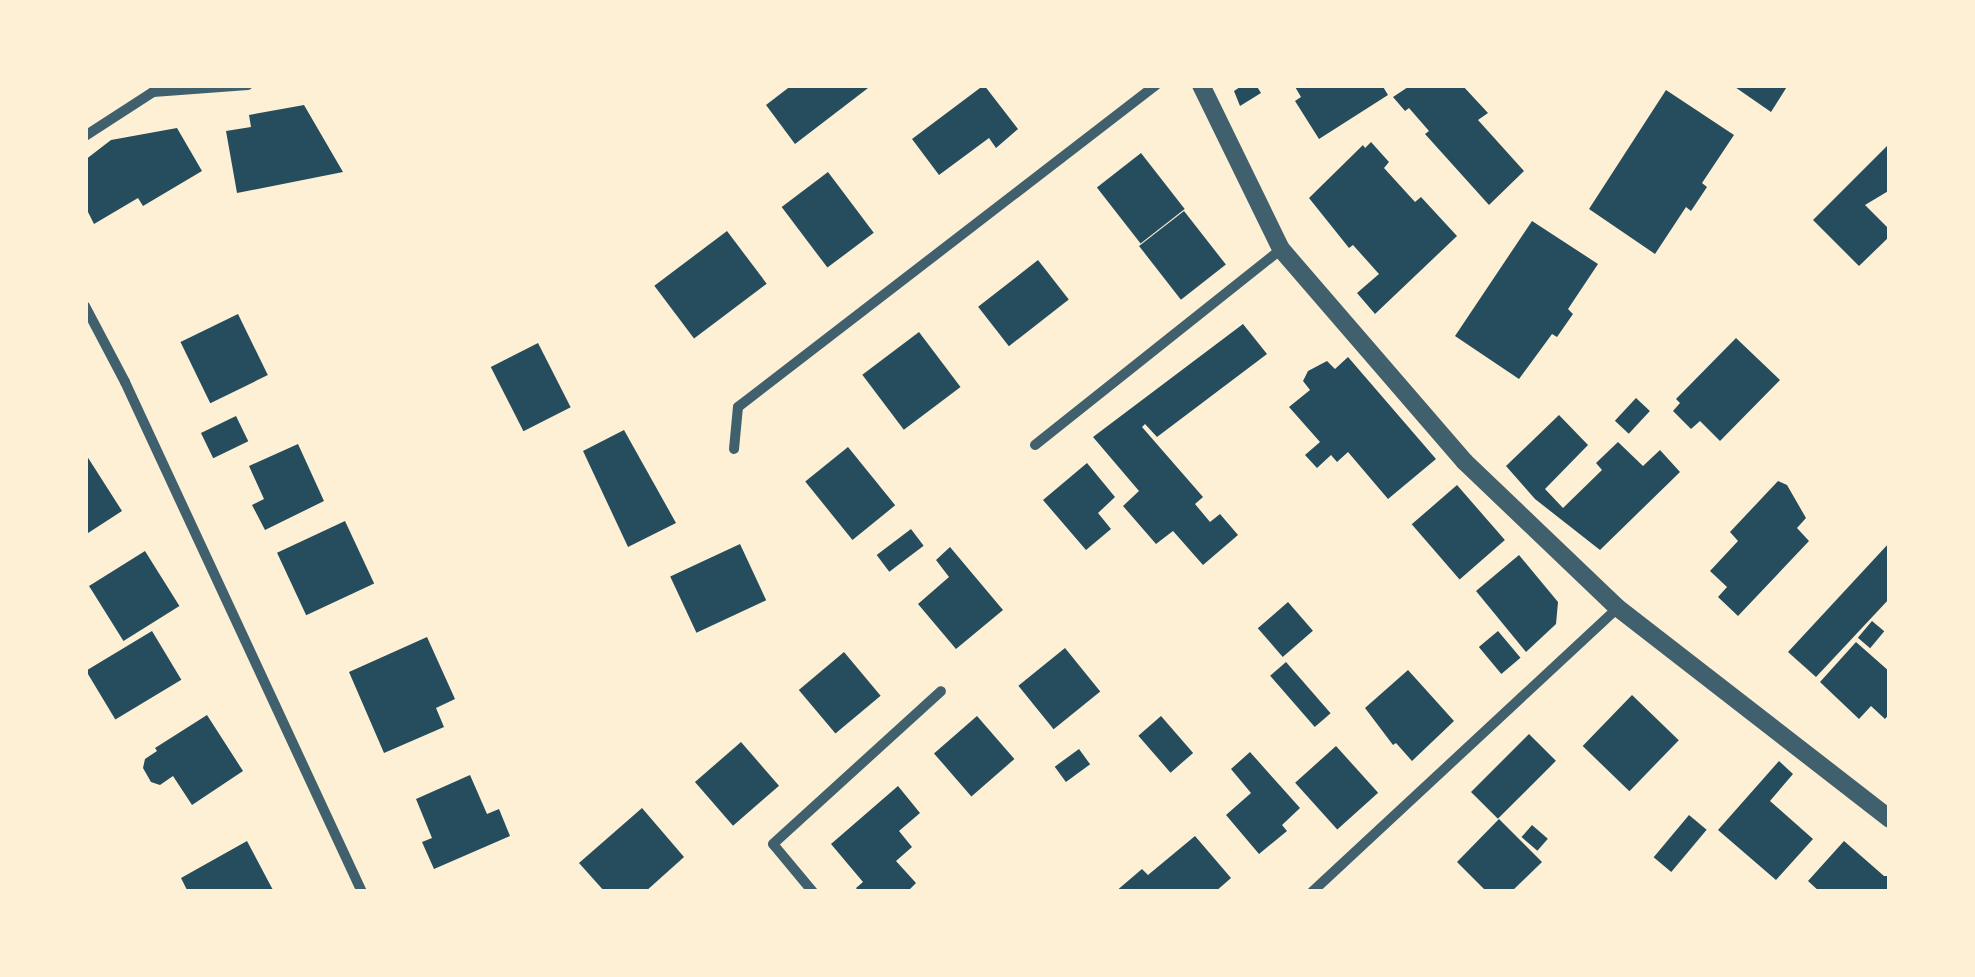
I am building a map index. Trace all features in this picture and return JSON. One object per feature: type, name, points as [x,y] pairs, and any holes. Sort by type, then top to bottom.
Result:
[{"type":"street","points":[[85,136],[149,88],[248,85]]},
{"type":"street","points":[[734,449],[738,407],[1156,85]]},
{"type":"street","points":[[1201,85],[1281,250],[1465,462],[1618,608],[1890,819]]},
{"type":"street","points":[[1035,445],[1281,250]]},
{"type":"street","points":[[85,306],[126,382],[362,892]]},
{"type":"street","points":[[1312,892],[1618,608]]},
{"type":"street","points":[[813,892],[773,844],[941,691]]},
{"type":"building","points":[[792,85],[872,85],[795,144],[766,105]]},
{"type":"building","points":[[984,85],[1018,129],[996,148],[989,138],[939,175],[912,139]]},
{"type":"building","points":[[1243,85],[1256,85],[1261,93],[1240,106],[1234,91]]},
{"type":"building","points":[[1294,85],[1382,85],[1388,95],[1319,139],[1295,101],[1301,97]]},
{"type":"building","points":[[1411,85],[1462,85],[1488,113],[1478,120],[1524,171],[1489,205],[1425,134],[1429,131],[1409,108],[1405,111],[1393,97]]},
{"type":"building","points":[[1732,85],[1788,85],[1771,112]]},
{"type":"building","points":[[1666,90],[1734,135],[1702,183],[1707,187],[1691,211],[1686,207],[1655,254],[1589,209]]},
{"type":"building","points":[[304,105],[343,172],[237,193],[226,131],[251,127],[249,115]]},
{"type":"building","points":[[177,128],[202,171],[143,206],[138,198],[94,224],[85,206],[85,160],[111,140]]},
{"type":"building","points":[[1371,142],[1389,162],[1384,168],[1415,202],[1421,197],[1457,236],[1375,314],[1357,293],[1379,274],[1353,245],[1349,248],[1309,198],[1363,145],[1365,148]]},
{"type":"building","points":[[1890,143],[1890,190],[1865,205],[1890,230],[1890,236],[1859,266],[1813,220]]},
{"type":"building","points":[[1141,153],[1185,209],[1141,243],[1097,187]]},
{"type":"building","points":[[828,172],[874,233],[827,268],[782,207]]},
{"type":"building","points":[[1184,211],[1226,265],[1181,300],[1139,246]]},
{"type":"building","points":[[1532,221],[1598,264],[1568,309],[1573,314],[1557,337],[1552,334],[1519,379],[1455,336]]},
{"type":"building","points":[[727,231],[767,284],[694,338],[654,286]]},
{"type":"building","points":[[1038,260],[1069,299],[1009,346],[978,307]]},
{"type":"building","points":[[238,314],[268,375],[210,403],[180,342]]},
{"type":"building","points":[[1243,324],[1267,354],[1157,437],[1145,424],[1142,427],[1203,497],[1195,504],[1210,522],[1220,514],[1238,535],[1203,565],[1173,531],[1156,544],[1123,506],[1139,491],[1093,437]]},
{"type":"building","points":[[919,332],[961,387],[904,430],[862,375]]},
{"type":"building","points":[[1736,338],[1780,380],[1720,441],[1700,421],[1691,429],[1673,411],[1680,403],[1676,399]]},
{"type":"building","points":[[538,343],[571,407],[523,431],[491,367]]},
{"type":"building","points":[[1348,357],[1436,459],[1388,499],[1348,452],[1337,462],[1331,455],[1317,468],[1305,455],[1320,442],[1289,407],[1310,390],[1303,381],[1308,371],[1327,361],[1335,369]]},
{"type":"building","points":[[1636,398],[1650,411],[1629,434],[1615,421]]},
{"type":"building","points":[[1559,415],[1588,445],[1545,489],[1563,508],[1602,470],[1596,463],[1618,442],[1643,466],[1660,450],[1680,472],[1600,550],[1535,499],[1506,466]]},
{"type":"building","points":[[236,416],[248,441],[213,458],[201,433]]},
{"type":"building","points":[[624,430],[676,523],[628,547],[583,451]]},
{"type":"building","points":[[298,444],[324,501],[265,530],[252,505],[264,499],[249,466]]},
{"type":"building","points":[[848,447],[895,505],[852,540],[805,482]]},
{"type":"building","points":[[85,453],[122,511],[85,535]]},
{"type":"building","points":[[1087,463],[1115,497],[1098,513],[1111,529],[1086,550],[1043,500]]},
{"type":"building","points":[[1778,481],[1787,485],[1806,518],[1797,528],[1809,541],[1738,616],[1718,597],[1727,587],[1710,571],[1738,541],[1730,532]]},
{"type":"building","points":[[1457,485],[1505,540],[1460,579],[1412,524]]},
{"type":"building","points":[[345,521],[374,584],[306,615],[277,553]]},
{"type":"building","points":[[911,529],[924,546],[889,572],[877,555]]},
{"type":"building","points":[[1890,542],[1890,598],[1816,677],[1788,652]]},
{"type":"building","points":[[740,544],[766,600],[696,633],[670,577]]},
{"type":"building","points":[[950,547],[1003,610],[956,649],[918,604],[949,577],[936,560]]},
{"type":"building","points":[[145,551],[179,606],[123,641],[89,586]]},
{"type":"building","points":[[1519,555],[1558,602],[1556,624],[1526,652],[1476,591]]},
{"type":"building","points":[[1288,602],[1313,631],[1283,657],[1258,628]]},
{"type":"building","points":[[1872,621],[1884,631],[1870,648],[1858,638]]},
{"type":"building","points":[[152,631],[181,680],[115,720],[86,671]]},
{"type":"building","points":[[1498,631],[1520,658],[1501,674],[1479,647]]},
{"type":"building","points":[[427,637],[455,699],[436,708],[444,727],[384,753],[349,672]]},
{"type":"building","points":[[1856,642],[1890,672],[1890,713],[1885,719],[1871,706],[1859,719],[1820,682]]},
{"type":"building","points":[[1065,648],[1100,692],[1054,729],[1018,686]]},
{"type":"building","points":[[844,652],[881,696],[835,734],[799,690]]},
{"type":"building","points":[[1286,662],[1331,713],[1315,727],[1270,676]]},
{"type":"building","points":[[1408,670],[1454,721],[1412,761],[1396,743],[1393,745],[1365,708]]},
{"type":"building","points":[[1632,695],[1679,740],[1629,791],[1583,746]]},
{"type":"building","points":[[207,715],[243,771],[192,805],[173,776],[160,785],[151,782],[143,768],[145,759],[157,751],[155,748]]},
{"type":"building","points":[[977,716],[1014,759],[971,796],[934,753]]},
{"type":"building","points":[[1161,716],[1193,753],[1171,773],[1138,736]]},
{"type":"building","points":[[1529,734],[1556,761],[1498,819],[1471,792]]},
{"type":"building","points":[[741,742],[779,786],[733,826],[695,782]]},
{"type":"building","points":[[1336,746],[1378,793],[1337,830],[1295,783]]},
{"type":"building","points":[[1079,749],[1090,764],[1066,782],[1055,767]]},
{"type":"building","points":[[1250,752],[1300,808],[1282,825],[1287,831],[1259,854],[1226,815],[1251,793],[1231,769]]},
{"type":"building","points":[[1779,761],[1793,774],[1770,801],[1813,839],[1776,880],[1718,830]]},
{"type":"building","points":[[470,775],[487,814],[499,809],[510,836],[434,869],[422,842],[432,838],[416,799]]},
{"type":"building","points":[[898,786],[920,813],[899,831],[912,847],[896,861],[916,883],[907,892],[859,892],[856,888],[863,882],[831,844]]},
{"type":"building","points":[[642,808],[684,857],[645,892],[605,892],[579,863]]},
{"type":"building","points":[[1689,815],[1707,830],[1671,872],[1654,857]]},
{"type":"building","points":[[1499,819],[1542,862],[1511,892],[1487,892],[1457,862]]},
{"type":"building","points":[[1532,825],[1548,839],[1537,851],[1522,837]]},
{"type":"building","points":[[1195,836],[1231,878],[1215,892],[1115,892],[1142,869],[1148,875]]},
{"type":"building","points":[[247,841],[274,892],[188,892],[181,878]]},
{"type":"building","points":[[1844,841],[1884,876],[1890,876],[1890,892],[1820,892],[1808,881]]}]
